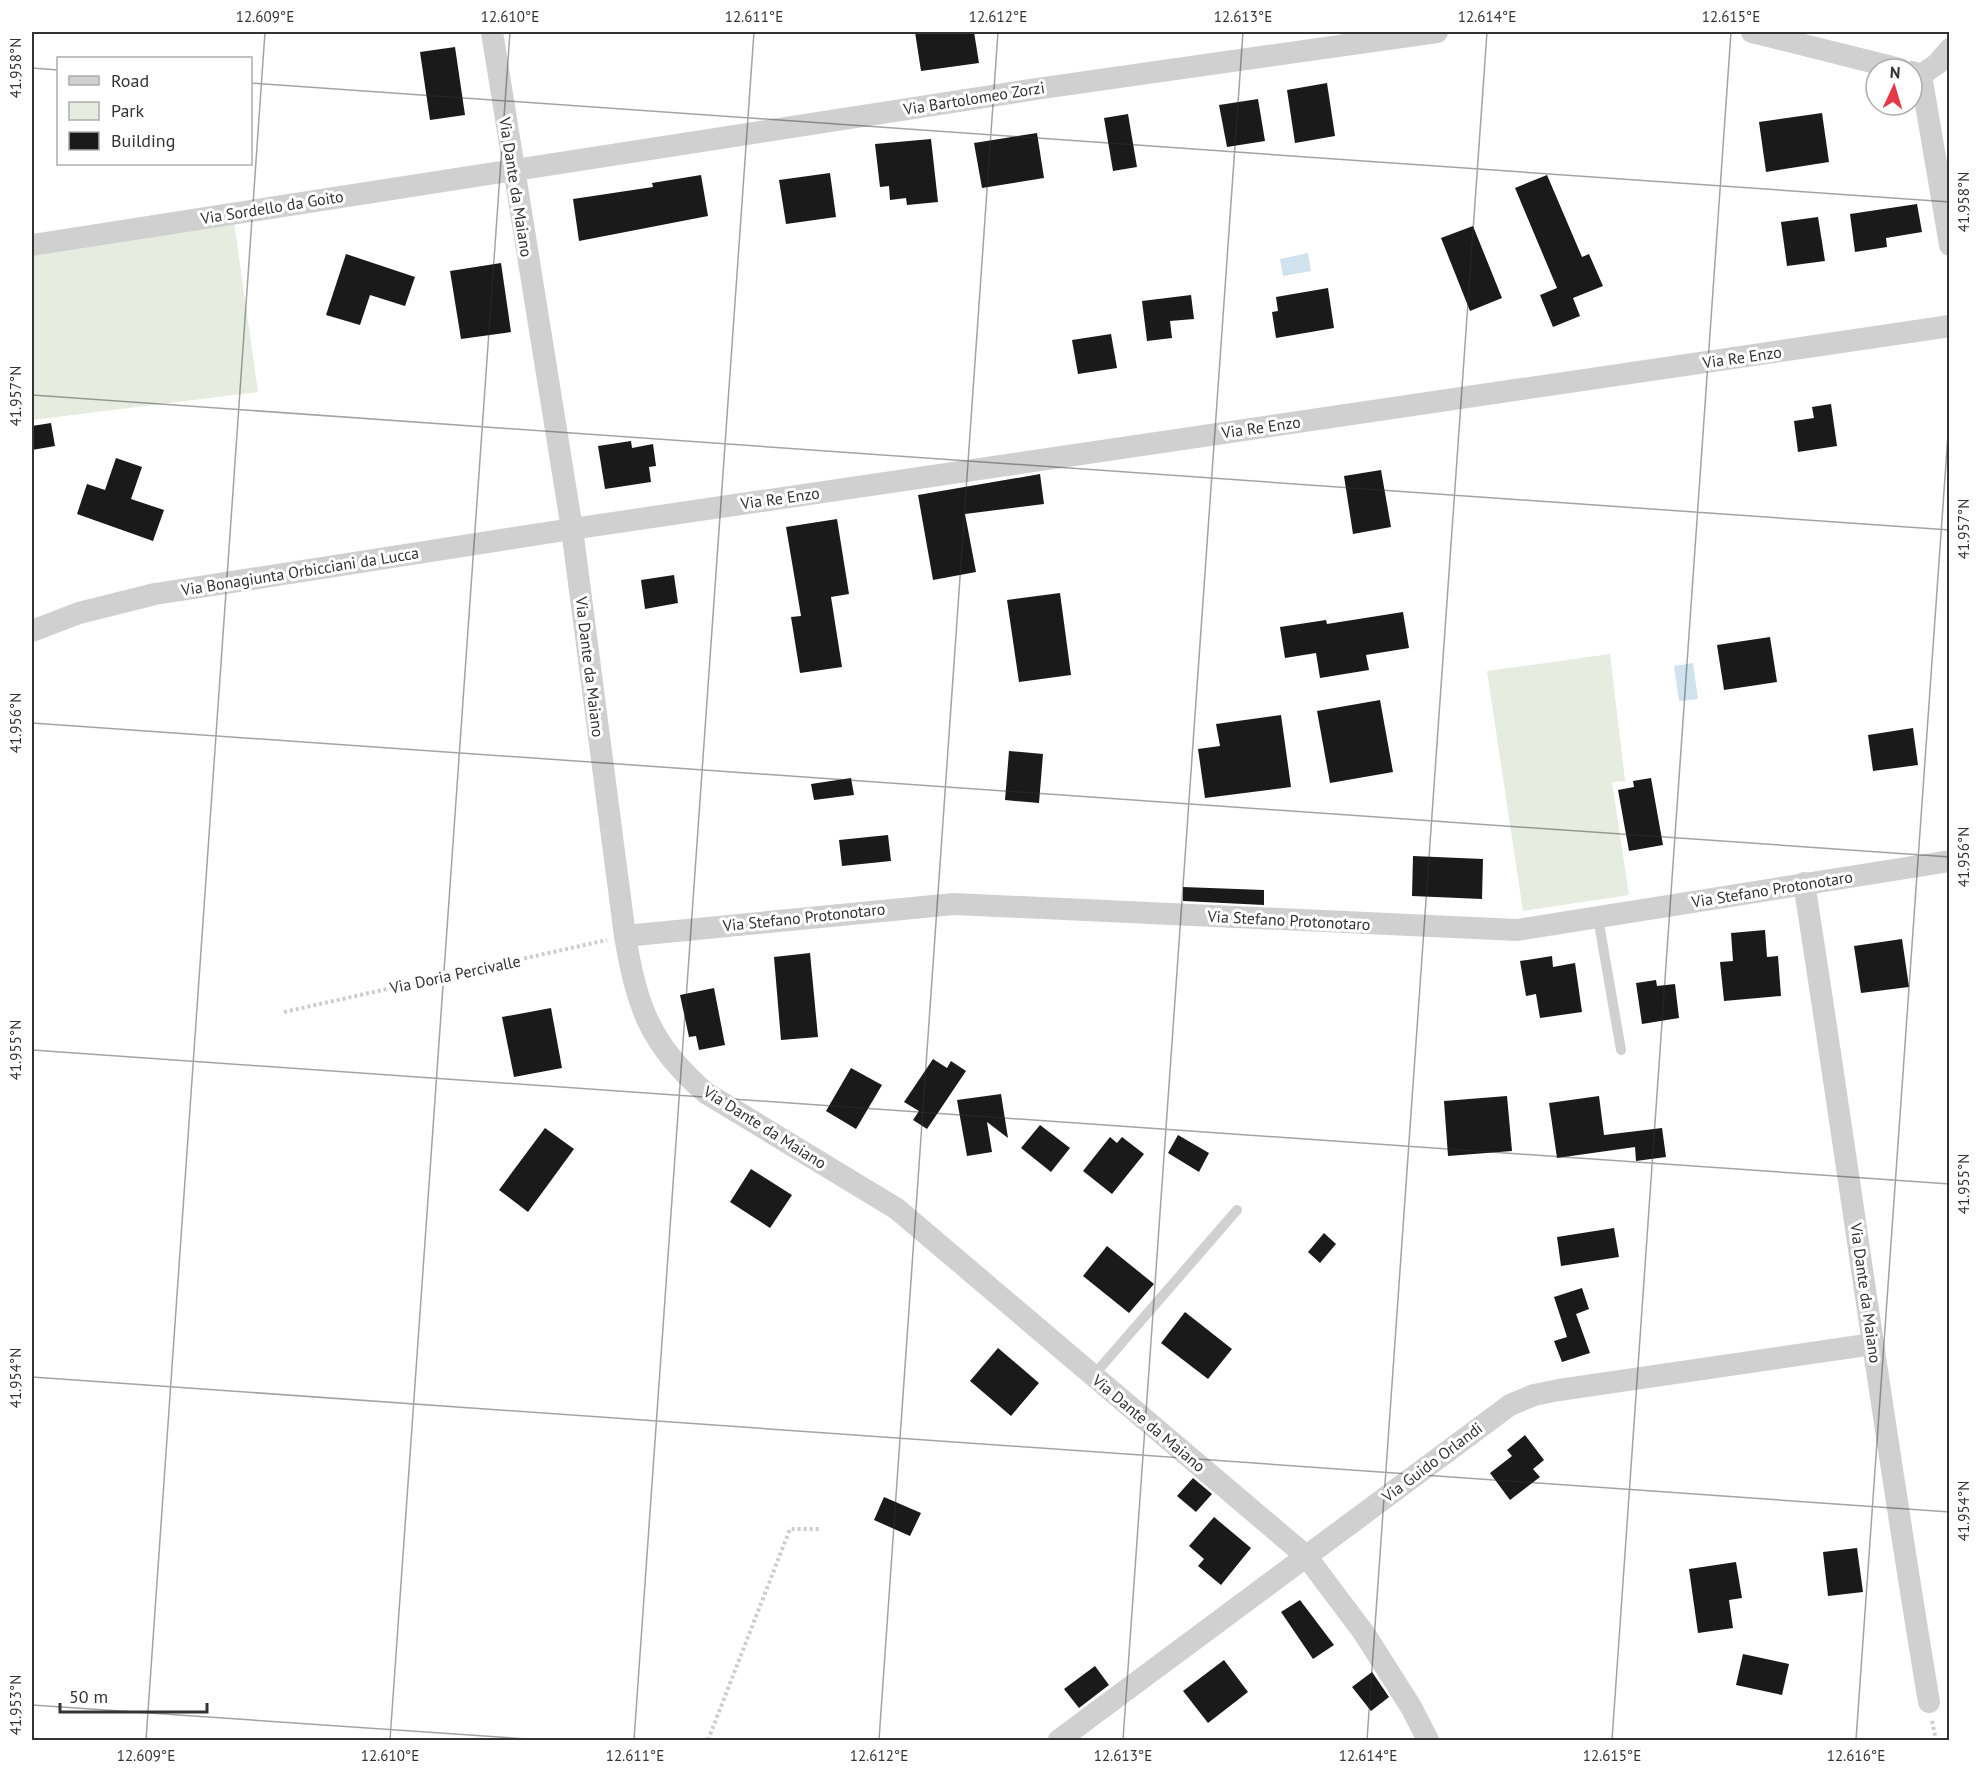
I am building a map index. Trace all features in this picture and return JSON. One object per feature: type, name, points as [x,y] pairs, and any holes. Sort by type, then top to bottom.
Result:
[{"type":"street","name":"Via Dante da Maiano","points":[[492,32],[512,169],[572,528],[625,936],[638,999],[653,1034],[681,1072],[706,1093],[897,1209],[1306,1556],[1364,1633],[1411,1707],[1428,1740]]},
{"type":"street","name":"Via Bartolomeo Zorzi","points":[[512,169],[1036,88],[1437,32]]},
{"type":"street","points":[[1752,32],[1864,60]]},
{"type":"street","points":[[1924,68],[1937,64],[1950,49]]},
{"type":"street","points":[[1921,117],[1950,245]]},
{"type":"street","name":"Via Sordello da Goito","points":[[32,244],[512,169]]},
{"type":"street","name":"Via Re Enzo","points":[[572,528],[1950,326]]},
{"type":"street","name":"Via Bonagiunta Orbicciani da Lucca","points":[[32,631],[79,613],[146,596],[572,528]]},
{"type":"street","name":"Via Stefano Protonotaro","points":[[625,936],[954,904],[1487,931],[1530,929],[1950,861]]},
{"type":"street","name":"Via Dante da Maiano","points":[[1804,883],[1929,1702]]},
{"type":"street","name":"Via Guido Orlandi","points":[[1059,1740],[1499,1412],[1528,1397],[1559,1390],[1873,1344]]},
{"type":"lane","points":[[1598,918],[1621,1050]]},
{"type":"lane","points":[[1093,1376],[1236,1210]]},
{"type":"path","name":"Via Doria Percivalle","points":[[284,1012],[625,936]]},
{"type":"path","points":[[708,1740],[790,1529],[820,1529]]},
{"type":"green space","points":[[234,222],[258,392],[32,420],[32,256]]},
{"type":"green space","points":[[1610,654],[1625,781],[1612,782],[1629,895],[1523,911],[1487,671]]},
{"type":"water","points":[[1308,253],[1311,271],[1283,276],[1280,259]]},
{"type":"water","points":[[1693,663],[1698,699],[1679,701],[1674,666]]},
{"type":"building","points":[[915,32],[974,32],[979,63],[921,71]]},
{"type":"building","points":[[455,47],[465,115],[430,120],[420,52]]},
{"type":"building","points":[[1327,83],[1335,136],[1295,143],[1287,90]]},
{"type":"building","points":[[1258,99],[1265,141],[1227,147],[1219,105]]},
{"type":"building","points":[[1822,113],[1829,162],[1766,172],[1759,122]]},
{"type":"building","points":[[1128,114],[1137,167],[1113,171],[1104,118]]},
{"type":"building","points":[[1037,133],[1044,178],[982,188],[974,143]]},
{"type":"building","points":[[931,139],[938,202],[907,205],[906,198],[890,200],[889,186],[880,187],[875,144]]},
{"type":"building","points":[[830,173],[836,217],[786,224],[779,180]]},
{"type":"building","points":[[701,175],[708,216],[579,241],[573,199],[653,187],[652,183]]},
{"type":"building","points":[[1547,175],[1582,257],[1589,254],[1603,286],[1573,298],[1580,316],[1553,327],[1540,295],[1557,288],[1515,188]]},
{"type":"building","points":[[1917,204],[1922,232],[1886,238],[1887,247],[1855,252],[1850,214]]},
{"type":"building","points":[[1818,217],[1825,261],[1787,266],[1781,222]]},
{"type":"building","points":[[1473,226],[1502,298],[1470,311],[1441,238]]},
{"type":"building","points":[[346,254],[415,277],[405,306],[370,295],[360,325],[326,315]]},
{"type":"building","points":[[501,263],[511,332],[461,339],[450,271]]},
{"type":"building","points":[[1328,288],[1334,328],[1276,338],[1272,312],[1278,311],[1276,297]]},
{"type":"building","points":[[1191,295],[1194,319],[1170,321],[1172,338],[1147,341],[1142,301]]},
{"type":"building","points":[[1111,334],[1117,368],[1078,374],[1072,340]]},
{"type":"building","points":[[1831,404],[1837,446],[1798,452],[1794,421],[1814,418],[1812,407]]},
{"type":"building","points":[[51,423],[55,446],[32,450],[32,426]]},
{"type":"building","points":[[631,441],[632,448],[653,444],[656,466],[649,467],[651,482],[605,489],[598,446]]},
{"type":"building","points":[[116,458],[142,467],[131,499],[164,510],[153,541],[77,514],[87,484],[105,490]]},
{"type":"building","points":[[1381,470],[1391,527],[1353,534],[1344,476]]},
{"type":"building","points":[[1040,474],[1044,504],[965,514],[976,572],[933,580],[918,495]]},
{"type":"building","points":[[837,519],[849,594],[831,597],[842,667],[800,673],[791,617],[801,616],[786,527]]},
{"type":"building","points":[[674,575],[678,603],[645,609],[641,580]]},
{"type":"building","points":[[1060,593],[1071,675],[1019,682],[1007,600]]},
{"type":"building","points":[[1403,612],[1409,648],[1366,655],[1369,670],[1320,678],[1316,653],[1285,658],[1280,627],[1326,620],[1327,624]]},
{"type":"building","points":[[1770,637],[1777,682],[1724,690],[1717,645]]},
{"type":"building","points":[[1380,700],[1393,772],[1330,783],[1317,711]]},
{"type":"building","points":[[1281,715],[1291,787],[1205,798],[1198,749],[1220,746],[1216,724]]},
{"type":"building","points":[[1913,728],[1918,765],[1873,771],[1868,735]]},
{"type":"building","points":[[1009,751],[1043,754],[1039,803],[1005,800]]},
{"type":"building","points":[[851,778],[854,795],[814,800],[811,784]]},
{"type":"building","points":[[1651,778],[1663,845],[1629,851],[1618,790],[1634,787],[1633,781]]},
{"type":"building","points":[[888,835],[891,861],[842,866],[839,840]]},
{"type":"building","points":[[1413,856],[1483,859],[1482,899],[1412,896]]},
{"type":"building","points":[[1183,887],[1264,890],[1264,905],[1183,901]]},
{"type":"building","points":[[1765,930],[1767,957],[1778,956],[1781,996],[1724,1001],[1720,962],[1733,961],[1731,933]]},
{"type":"building","points":[[1902,939],[1909,987],[1861,993],[1854,946]]},
{"type":"building","points":[[810,953],[818,1037],[781,1040],[774,957]]},
{"type":"building","points":[[1552,956],[1553,967],[1575,963],[1582,1012],[1540,1018],[1536,994],[1526,996],[1520,961]]},
{"type":"building","points":[[1656,980],[1657,986],[1675,984],[1679,1018],[1642,1024],[1636,983]]},
{"type":"building","points":[[714,988],[725,1045],[699,1050],[696,1036],[689,1037],[680,995]]},
{"type":"building","points":[[551,1008],[562,1068],[514,1077],[502,1017]]},
{"type":"building","points":[[933,1059],[947,1068],[951,1061],[966,1071],[927,1129],[913,1120],[919,1111],[904,1102]]},
{"type":"building","points":[[851,1068],[882,1085],[856,1129],[826,1111]]},
{"type":"building","points":[[1001,1094],[1008,1138],[987,1122],[992,1152],[967,1156],[957,1100]]},
{"type":"building","points":[[1507,1096],[1512,1151],[1448,1156],[1444,1101]]},
{"type":"building","points":[[1599,1096],[1604,1135],[1662,1128],[1666,1157],[1636,1161],[1635,1147],[1557,1158],[1549,1103]]},
{"type":"building","points":[[1040,1125],[1070,1148],[1051,1172],[1021,1148]]},
{"type":"building","points":[[545,1128],[574,1149],[528,1212],[499,1190]]},
{"type":"building","points":[[1178,1135],[1209,1153],[1199,1172],[1168,1153]]},
{"type":"building","points":[[1110,1137],[1117,1143],[1122,1137],[1144,1154],[1112,1194],[1083,1171]]},
{"type":"building","points":[[751,1169],[792,1195],[770,1228],[730,1202]]},
{"type":"building","points":[[1614,1228],[1619,1257],[1561,1266],[1557,1237]]},
{"type":"building","points":[[1324,1233],[1336,1244],[1320,1263],[1308,1252]]},
{"type":"building","points":[[1107,1246],[1154,1284],[1129,1313],[1083,1276]]},
{"type":"building","points":[[1582,1288],[1589,1309],[1576,1314],[1590,1353],[1562,1362],[1554,1341],[1567,1337],[1554,1297]]},
{"type":"building","points":[[1185,1312],[1232,1349],[1208,1379],[1161,1343]]},
{"type":"building","points":[[998,1348],[1039,1383],[1011,1416],[970,1381]]},
{"type":"building","points":[[1525,1435],[1544,1460],[1533,1469],[1540,1477],[1510,1500],[1490,1473],[1512,1456],[1507,1450]]},
{"type":"building","points":[[1193,1478],[1212,1494],[1196,1512],[1177,1496]]},
{"type":"building","points":[[884,1497],[921,1513],[910,1536],[874,1520]]},
{"type":"building","points":[[1214,1517],[1251,1548],[1221,1585],[1198,1566],[1204,1559],[1189,1546]]},
{"type":"building","points":[[1857,1548],[1863,1592],[1828,1596],[1823,1552]]},
{"type":"building","points":[[1736,1562],[1742,1598],[1729,1600],[1733,1628],[1698,1633],[1689,1569]]},
{"type":"building","points":[[1300,1600],[1334,1645],[1313,1659],[1281,1612]]},
{"type":"building","points":[[1743,1654],[1789,1664],[1782,1695],[1736,1685]]},
{"type":"building","points":[[1224,1660],[1248,1692],[1208,1723],[1183,1691]]},
{"type":"building","points":[[1095,1666],[1109,1685],[1079,1708],[1064,1689]]},
{"type":"building","points":[[1372,1672],[1389,1697],[1371,1711],[1352,1687]]}]
